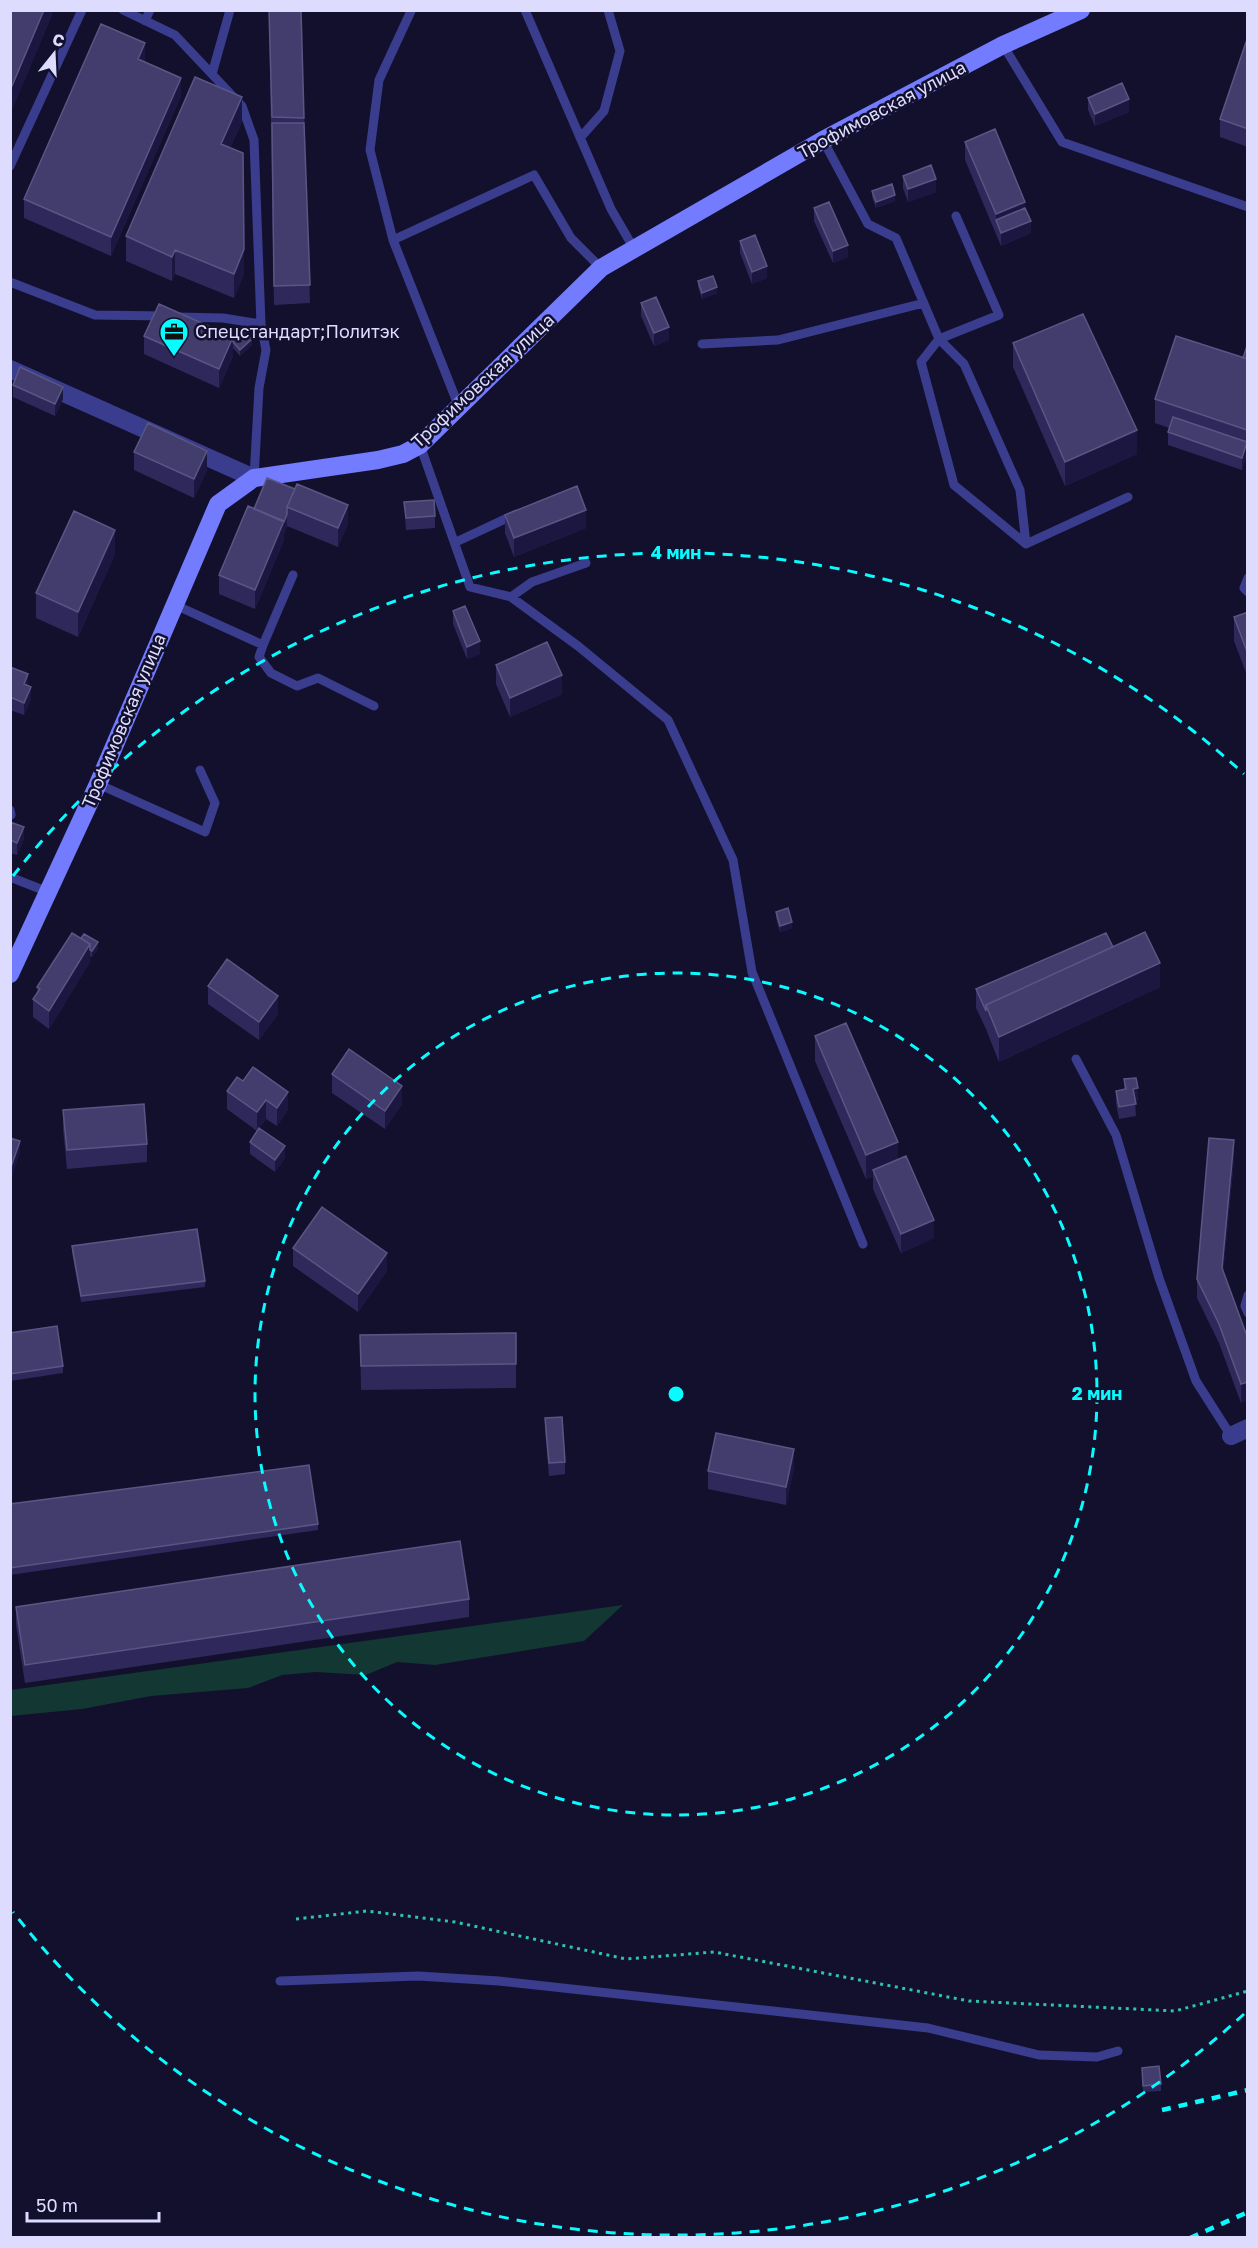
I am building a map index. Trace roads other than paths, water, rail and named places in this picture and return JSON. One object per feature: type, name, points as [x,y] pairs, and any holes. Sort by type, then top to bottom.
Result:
[{"type":"street","name":"Трофимовская улица","points":[[10,974],[98,784],[173,604],[218,504],[254,478],[378,460],[403,454],[420,445],[601,268],[633,247],[823,140],[1004,45],[1081,10]]},
{"type":"street","points":[[10,369],[254,478]]},
{"type":"street","points":[[1231,1436],[1248,1428]]},
{"type":"lane","points":[[10,166],[82,10]]},
{"type":"lane","points":[[123,10],[175,35],[242,105],[254,140],[261,324],[266,350],[259,388],[254,478]]},
{"type":"lane","points":[[145,21],[150,10]]},
{"type":"lane","points":[[212,74],[230,10]]},
{"type":"lane","points":[[525,10],[611,209],[633,247]]},
{"type":"lane","points":[[580,138],[604,111],[620,51],[608,10]]},
{"type":"lane","points":[[411,11],[379,81],[370,150],[393,240],[459,407]]},
{"type":"lane","points":[[1004,45],[1062,142],[1248,207]]},
{"type":"lane","points":[[823,140],[868,225],[896,238],[939,339],[964,364],[1020,490],[1026,544]]},
{"type":"lane","points":[[393,240],[534,175],[571,238],[601,268]]},
{"type":"lane","points":[[956,216],[999,315],[939,339],[921,362],[954,485],[1026,544]]},
{"type":"lane","points":[[10,282],[95,315],[223,318],[261,324]]},
{"type":"lane","points":[[702,344],[778,340],[924,303]]},
{"type":"lane","points":[[420,445],[470,587],[511,597],[578,646],[669,720],[734,860],[752,972],[863,1244]]},
{"type":"lane","points":[[1026,544],[1128,497]]},
{"type":"lane","points":[[456,542],[517,514]]},
{"type":"lane","points":[[511,597],[532,582],[586,563]]},
{"type":"lane","points":[[293,575],[259,657],[272,673],[297,686],[318,678],[374,706]]},
{"type":"lane","points":[[1248,578],[1244,588],[1248,592]]},
{"type":"lane","points":[[173,604],[263,645]]},
{"type":"lane","points":[[98,784],[205,832],[215,803],[200,770]]},
{"type":"lane","points":[[10,810],[11,815]]},
{"type":"lane","points":[[10,877],[48,892]]},
{"type":"lane","points":[[1076,1059],[1116,1135],[1159,1278],[1196,1381],[1231,1436]]},
{"type":"lane","points":[[1248,1295],[1245,1306],[1248,1313]]},
{"type":"lane","points":[[280,1981],[418,1976],[499,1981],[928,2028],[1039,2055],[1097,2057],[1118,2052]]},
{"type":"railway","points":[[1162,2110],[1248,2090]]},
{"type":"railway","points":[[1190,2238],[1248,2212]]},
{"type":"place","name":"Спецстандарт;Политэк","points":[[174,358]]}]
